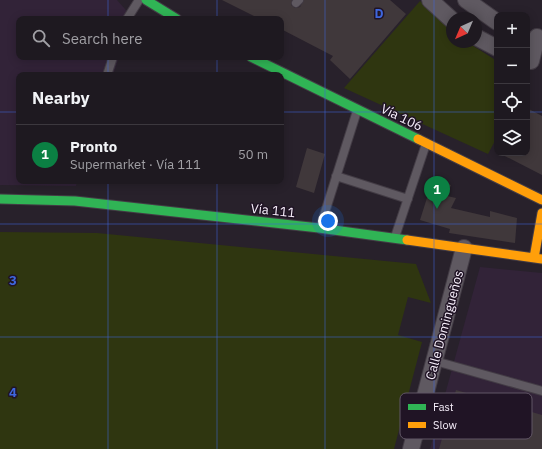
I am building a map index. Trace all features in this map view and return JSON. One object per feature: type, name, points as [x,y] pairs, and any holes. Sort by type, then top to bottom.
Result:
[{"type":"main road","points":[[146,0],[172,16]]},
{"type":"main road","name":"Vía 106","points":[[257,60],[281,72]]},
{"type":"main road","name":"Vía 106","points":[[284,73],[542,200]]},
{"type":"main road","name":"Vía 111","points":[[0,199],[75,201],[319,228],[538,258]]},
{"type":"main road","points":[[538,258],[542,213]]},
{"type":"street","points":[[430,0],[446,15]]},
{"type":"street","points":[[466,0],[494,20]]},
{"type":"street","points":[[533,62],[535,36]]},
{"type":"street","points":[[482,40],[494,46]]},
{"type":"street","name":"Calle Domingueños","points":[[426,393],[464,248]]},
{"type":"street","name":"Calle Domingueños","points":[[411,449],[414,439]]},
{"type":"lane","points":[[129,16],[139,0]]},
{"type":"lane","points":[[108,72],[112,60]]},
{"type":"lane","points":[[319,228],[358,110]]},
{"type":"lane","points":[[394,239],[426,143]]},
{"type":"lane","points":[[336,176],[408,199]]},
{"type":"lane","points":[[435,361],[542,391]]},
{"type":"shaded area","points":[[0,0],[117,0],[131,16],[16,16],[16,60],[118,60],[114,72],[16,72],[16,184],[76,184],[76,186],[0,185]]},
{"type":"shaded area","points":[[480,267],[542,273],[542,449],[430,449],[433,439],[532,439],[532,393],[445,393]]},
{"type":"green space","points":[[420,1],[446,25],[446,48],[476,48],[494,59],[494,143],[488,154],[344,88]]},
{"type":"green space","points":[[0,232],[97,233],[416,264],[431,303],[408,297],[398,335],[422,342],[409,393],[400,393],[400,426],[394,449],[0,449]]},
{"type":"building","points":[[222,0],[292,0],[291,5],[295,8],[300,7],[304,0],[390,0],[406,14],[350,79],[330,60],[333,56],[284,31],[284,16],[254,16]]},
{"type":"building","points":[[530,110],[542,116],[542,175],[505,156],[530,156]]},
{"type":"building","points":[[307,148],[325,154],[314,193],[296,187]]},
{"type":"building","points":[[433,179],[451,185],[447,196],[456,198],[451,208],[490,217],[490,211],[517,218],[515,243],[449,233],[450,229],[420,220]]},
{"type":"building","points":[[456,390],[466,393],[455,393]]},
{"type":"building","points":[[532,412],[542,415],[542,449],[439,449],[442,439],[532,439]]},
{"type":"traffic: fast","points":[[146,0],[172,16]]},
{"type":"traffic: fast","points":[[257,60],[282,72]]},
{"type":"traffic: fast","points":[[284,73],[418,139]]},
{"type":"traffic: fast","points":[[0,199],[75,201],[319,228],[407,240]]},
{"type":"traffic: slow","points":[[418,139],[542,200]]},
{"type":"traffic: slow","points":[[534,258],[542,213]]},
{"type":"traffic: slow","points":[[407,240],[542,259]]},
{"type":"place","name":"Pronto","points":[[437,209]]}]
